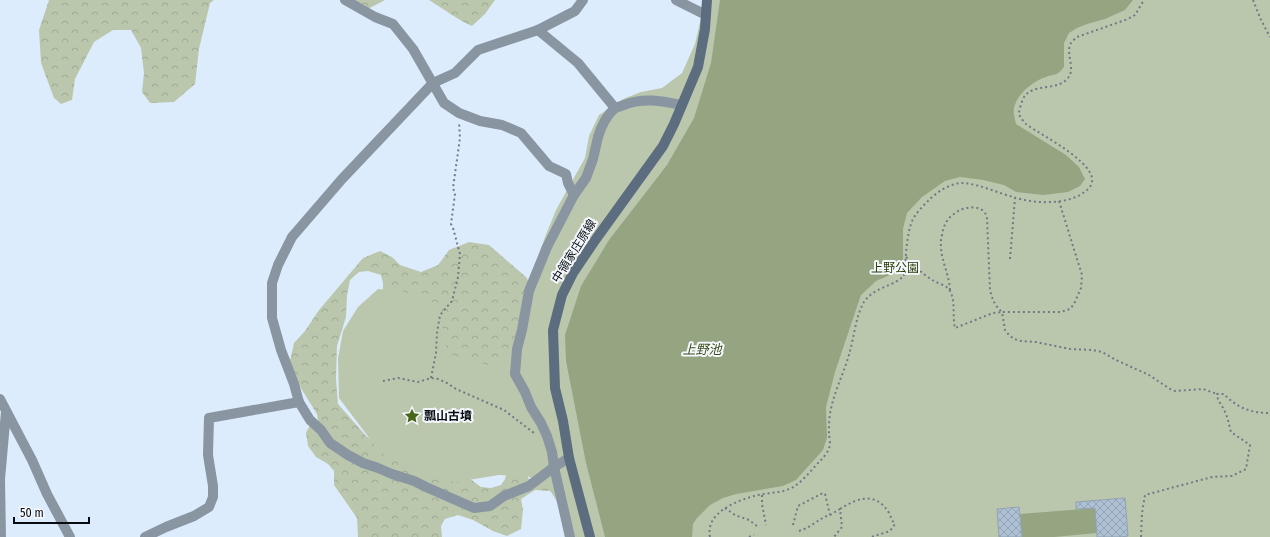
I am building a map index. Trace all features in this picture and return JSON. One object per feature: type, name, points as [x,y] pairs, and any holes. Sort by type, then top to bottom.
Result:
[{"type":"main road","name":"中領家庄原線","points":[[590,537],[569,458],[563,421],[555,388],[553,330],[562,295],[573,273],[663,146],[674,124],[698,67],[705,29],[707,0]]},
{"type":"street","points":[[344,0],[375,17],[393,24],[413,49],[444,103],[459,113],[480,121],[502,125],[521,133],[549,166],[566,174],[568,183],[574,195]]},
{"type":"street","points":[[569,458],[554,467],[530,486],[504,496],[490,506],[474,508],[414,481],[363,464],[330,443],[321,430],[310,420],[299,402],[281,350],[272,318],[272,283],[278,265],[292,237],[367,151],[433,83],[454,74],[478,50],[538,30],[575,10],[583,0]]},
{"type":"street","points":[[676,0],[706,15]]},
{"type":"street","points":[[538,30],[578,63],[615,108]]},
{"type":"street","points":[[570,537],[552,452],[547,436],[515,374],[517,349],[531,286],[547,247],[574,195],[586,178],[602,124],[615,108],[640,100],[655,100],[682,105]]},
{"type":"street","points":[[0,399],[70,537]]},
{"type":"street","points":[[145,537],[194,516],[209,507],[213,497],[213,486],[208,455],[209,418],[299,402]]},
{"type":"street","points":[[1,537],[0,479],[6,412]]},
{"type":"path","points":[[710,537],[709,533],[713,520],[719,512],[739,501],[784,491],[795,486],[825,456],[830,448],[830,410],[850,351],[864,302],[870,295],[879,289],[900,280],[904,276],[910,229],[913,219],[919,210],[932,197],[943,189],[963,183],[978,186],[1015,198],[1037,202],[1069,199],[1081,195],[1089,189],[1093,182],[1092,174],[1073,154],[1025,124],[1019,115],[1020,106],[1029,92],[1062,83],[1068,78],[1071,72],[1069,49],[1071,42],[1077,37],[1128,19],[1134,15],[1144,0]]},
{"type":"path","points":[[1253,0],[1270,37]]},
{"type":"path","points":[[432,378],[440,315],[452,301],[458,277],[460,254],[451,224],[455,194],[453,188],[460,138],[458,122],[459,113]]},
{"type":"path","points":[[1010,259],[1015,198]]},
{"type":"path","points":[[1059,201],[1082,275],[1081,288],[1078,298],[1070,309],[1061,312],[1002,312],[993,313],[955,328],[953,322],[953,306],[949,282],[940,246],[944,228],[948,219],[959,210],[967,208],[982,209],[986,213],[987,218],[990,290],[992,300],[997,308],[1002,312],[1005,330],[1014,339],[1102,352],[1116,360],[1149,374],[1175,391],[1202,389],[1217,394],[1224,394],[1232,402],[1248,411],[1270,413]]},
{"type":"path","points":[[906,257],[927,276],[935,282],[946,286],[950,290]]},
{"type":"path","points":[[383,381],[398,378],[418,382],[432,378],[438,379],[460,391],[504,410],[534,433],[537,439]]},
{"type":"path","points":[[1141,537],[1142,513],[1146,495],[1212,478],[1232,476],[1246,469],[1250,445],[1231,432],[1227,416],[1216,396],[1217,394]]},
{"type":"path","points":[[792,525],[798,506],[823,493],[825,494],[830,515]]},
{"type":"path","points":[[762,495],[766,525]]},
{"type":"path","points":[[799,531],[817,523],[824,517],[858,499],[872,499],[881,504],[895,524],[890,531],[871,537]]},
{"type":"path","points":[[725,508],[735,515],[749,520],[756,526]]},
{"type":"path","points":[[834,537],[842,527],[840,509]]},
{"type":"path","points":[[749,537],[754,535]]},
{"type":"green space","points":[[49,0],[214,0],[210,3],[199,49],[195,84],[174,102],[150,103],[142,92],[144,73],[141,48],[131,30],[113,30],[94,42],[75,79],[72,100],[61,104],[54,98],[41,63],[39,30]]},
{"type":"green space","points":[[353,0],[385,0],[368,9]]},
{"type":"green space","points":[[429,0],[495,0],[485,14],[472,26]]},
{"type":"green space","name":"上野公園","points":[[705,0],[1270,0],[1270,537],[565,537],[558,503],[551,492],[528,476],[499,475],[456,482],[418,473],[379,451],[339,398],[338,358],[343,331],[358,307],[378,289],[401,291],[431,299],[442,324],[448,354],[495,367],[513,358],[519,333],[530,314],[538,258],[545,237],[556,210],[585,158],[589,136],[599,115],[623,99],[641,92],[662,88],[682,73],[695,44]]},
{"type":"green space","points":[[469,242],[489,245],[526,277],[536,294],[534,319],[508,367],[490,371],[450,359],[383,296],[383,283],[381,275],[368,271],[359,272],[350,280],[347,295],[346,317],[337,346],[336,379],[338,404],[367,437],[385,447],[469,478],[481,487],[491,488],[501,485],[505,479],[507,471],[529,472],[528,478],[531,480],[552,486],[548,491],[535,490],[521,499],[523,510],[521,529],[507,536],[493,531],[473,520],[458,515],[445,519],[441,526],[442,537],[358,537],[357,518],[334,485],[334,471],[328,464],[316,457],[308,446],[306,433],[310,425],[318,420],[317,414],[297,382],[290,361],[294,343],[305,331],[319,310],[363,258],[380,251],[392,257],[400,265],[421,272],[438,265],[449,250]]},
{"type":"water","name":"上野池","points":[[720,0],[1133,0],[1125,10],[1105,19],[1077,28],[1069,33],[1064,43],[1064,67],[1057,74],[1041,79],[1026,89],[1018,98],[1014,108],[1016,124],[1066,155],[1079,167],[1085,179],[1080,186],[1068,192],[1043,195],[1016,192],[1004,185],[960,177],[945,181],[922,197],[907,213],[903,229],[903,262],[899,271],[876,281],[861,295],[835,372],[826,407],[827,438],[823,450],[796,480],[783,486],[736,494],[723,498],[710,505],[693,524],[692,537],[605,537],[586,463],[566,361],[565,335],[581,286],[609,240],[667,165],[694,118],[711,63]]},
{"type":"water","points":[[1095,508],[1097,533],[1054,537],[1022,537],[1020,514]]},
{"type":"building","points":[[1125,498],[1128,536],[1097,537],[1095,508],[1076,509],[1076,502]]},
{"type":"building","points":[[1019,507],[1022,537],[999,537],[997,509]]},
{"type":"place","name":"瓢山古墳","points":[[412,416]]}]
